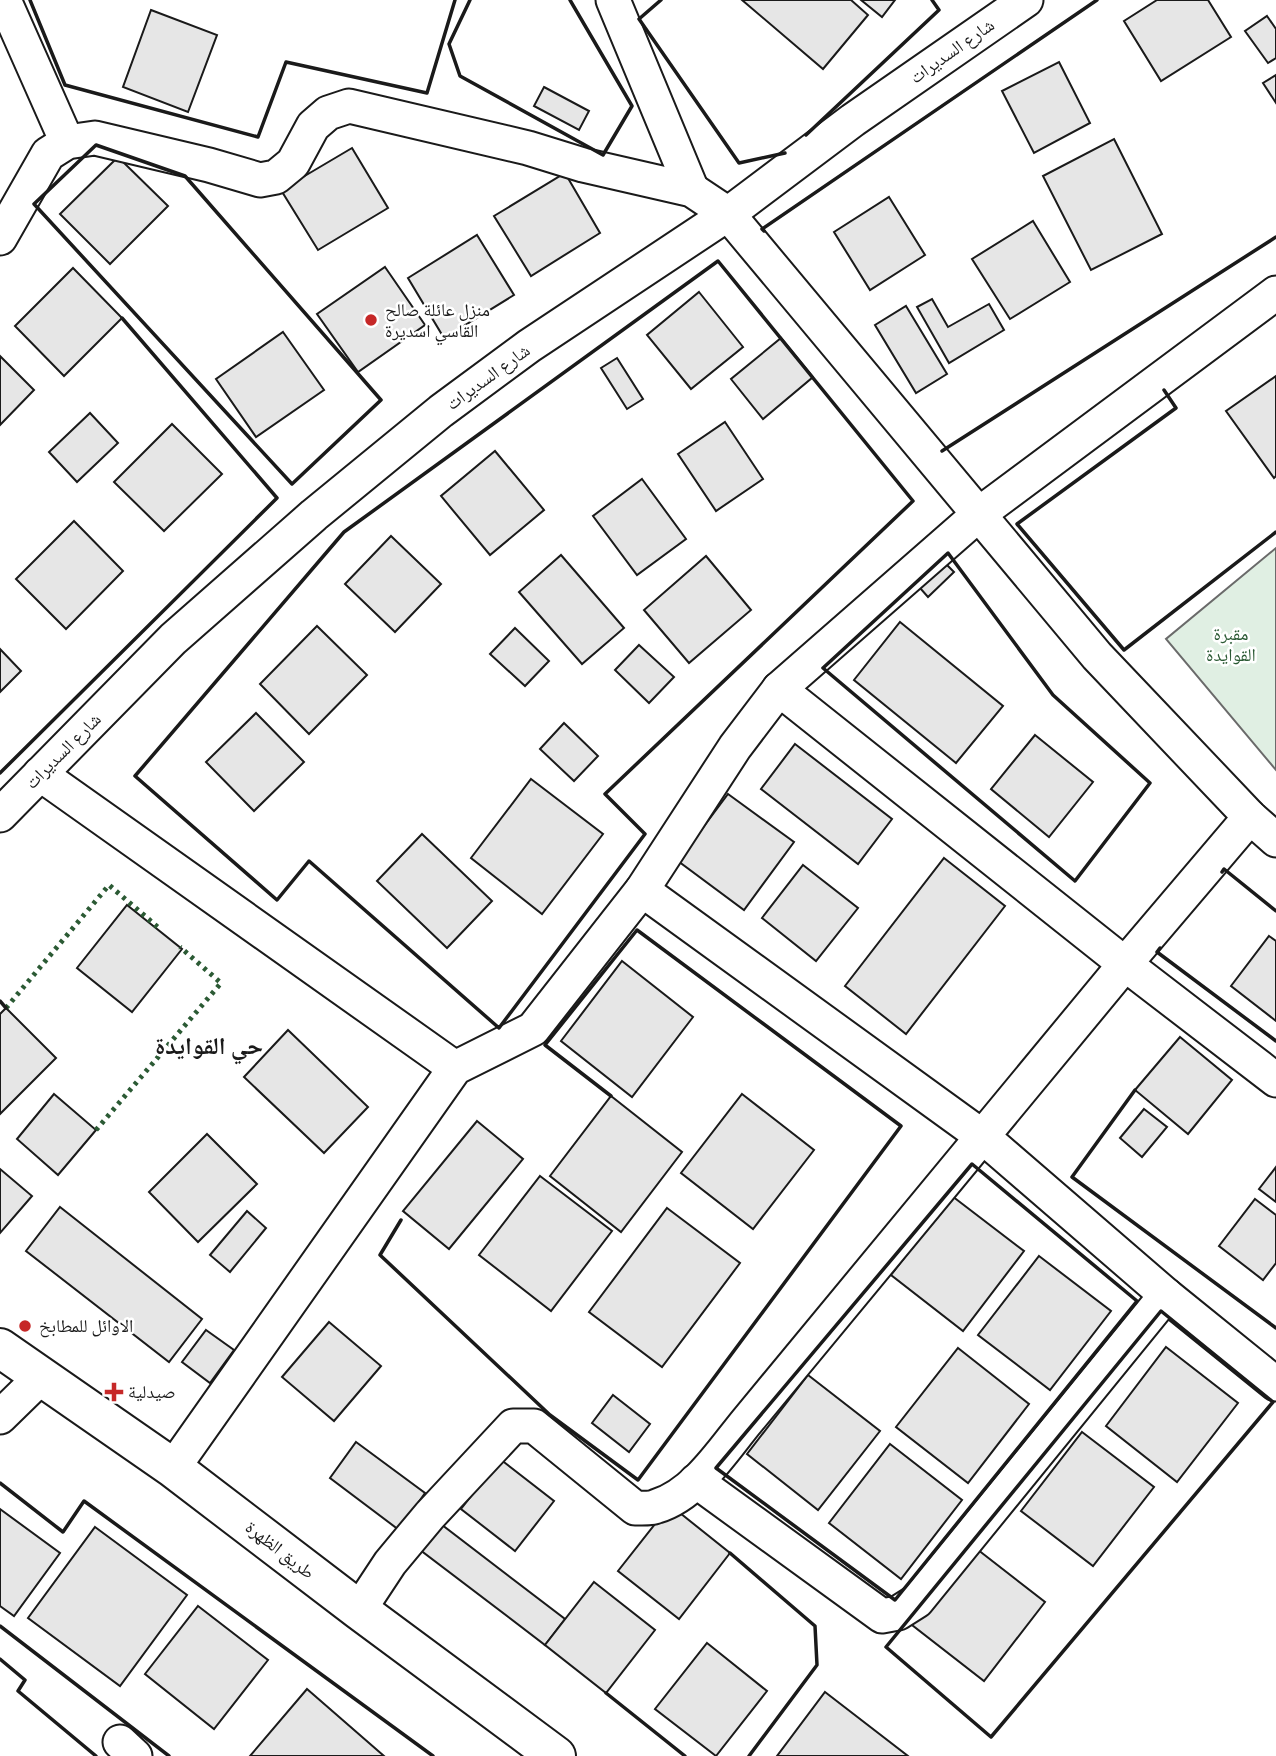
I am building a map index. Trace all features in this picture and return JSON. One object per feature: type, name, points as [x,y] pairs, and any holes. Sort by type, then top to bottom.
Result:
[{"type":"main road","name":"طريق الظهرة","points":[[0,1349],[173,1468],[556,1756]]},
{"type":"street","points":[[4,0],[66,142]]},
{"type":"street","points":[[613,0],[692,190]]},
{"type":"street","name":"شارع السديرات","points":[[0,815],[173,639],[372,467],[529,346],[728,214],[853,120],[1026,0]]},
{"type":"street","points":[[0,238],[48,154],[66,142],[95,138],[209,164],[260,180],[276,177],[293,163],[313,126],[328,113],[349,106],[692,190],[728,214],[1097,656],[1250,817],[1276,840]]},
{"type":"street","points":[[173,1468],[455,1068],[533,1028],[642,890],[735,747],[779,689],[979,514],[1276,293]]},
{"type":"street","points":[[779,689],[1125,964],[1276,1080]]},
{"type":"street","points":[[40,774],[455,1068]]},
{"type":"street","points":[[359,1610],[390,1563],[422,1524],[513,1426],[534,1426],[635,1508],[656,1507],[682,1493],[748,1420],[1250,817]]},
{"type":"street","points":[[642,890],[983,1137],[1166,1295],[1276,1384]]},
{"type":"street","points":[[695,1481],[881,1616],[898,1613],[917,1601],[1166,1295]]},
{"type":"street","points":[[0,1417],[41,1377]]},
{"type":"green space","name":"مقبرة القوايدة","points":[[1276,548],[1276,770],[1166,639]]},
{"type":"building","points":[[742,0],[851,0],[868,15],[823,69]]},
{"type":"building","points":[[861,0],[895,0],[882,17]]},
{"type":"building","points":[[1157,0],[1208,0],[1231,37],[1161,81],[1124,21]]},
{"type":"building","points":[[151,10],[217,35],[188,112],[123,87]]},
{"type":"building","points":[[1267,16],[1276,29],[1276,58],[1268,63],[1245,31]]},
{"type":"building","points":[[1059,62],[1090,123],[1034,153],[1002,91]]},
{"type":"building","points":[[1276,75],[1276,103],[1263,83]]},
{"type":"building","points":[[544,87],[589,111],[579,130],[534,106]]},
{"type":"building","points":[[1114,139],[1162,234],[1091,270],[1043,176]]},
{"type":"building","points":[[352,148],[388,208],[318,250],[281,190]]},
{"type":"building","points":[[118,157],[168,206],[110,264],[60,214]]},
{"type":"building","points":[[565,173],[600,233],[531,276],[494,216]]},
{"type":"building","points":[[889,197],[925,255],[870,290],[834,232]]},
{"type":"building","points":[[1033,221],[1070,282],[1010,319],[972,259]]},
{"type":"building","points":[[477,235],[514,295],[444,338],[408,278]]},
{"type":"building","name":"منزل عائلة صالح القاسي اسديرة","points":[[385,267],[425,325],[358,372],[317,314]]},
{"type":"building","points":[[73,268],[122,318],[64,376],[15,326]]},
{"type":"building","points":[[699,292],[743,347],[691,389],[647,335]]},
{"type":"building","points":[[932,299],[948,327],[989,304],[1004,330],[949,363],[917,307]]},
{"type":"building","points":[[906,306],[947,374],[916,393],[875,325]]},
{"type":"building","points":[[283,332],[324,390],[256,437],[216,379]]},
{"type":"building","points":[[781,338],[813,377],[763,419],[731,379]]},
{"type":"building","points":[[0,356],[34,390],[0,425]]},
{"type":"building","points":[[617,358],[643,399],[627,409],[601,368]]},
{"type":"building","points":[[1276,376],[1276,476],[1274,478],[1226,411]]},
{"type":"building","points":[[90,413],[118,443],[77,482],[49,452]]},
{"type":"building","points":[[725,422],[763,479],[716,511],[678,454]]},
{"type":"building","points":[[172,424],[222,474],[164,531],[114,482]]},
{"type":"building","points":[[495,451],[544,510],[490,555],[441,496]]},
{"type":"building","points":[[642,479],[686,539],[637,575],[593,516]]},
{"type":"building","points":[[74,521],[123,571],[66,629],[16,579]]},
{"type":"building","points":[[391,536],[441,584],[395,632],[345,584]]},
{"type":"building","points":[[561,555],[624,628],[582,664],[519,592]]},
{"type":"building","points":[[706,556],[751,610],[689,663],[644,610]]},
{"type":"building","points":[[945,563],[954,572],[928,597],[920,588]]},
{"type":"building","points":[[900,622],[1003,706],[956,763],[854,680]]},
{"type":"building","points":[[317,626],[367,675],[309,734],[260,684]]},
{"type":"building","points":[[515,628],[549,661],[525,686],[490,654]]},
{"type":"building","points":[[639,645],[674,677],[649,703],[615,670]]},
{"type":"building","points":[[0,649],[21,671],[0,692]]},
{"type":"building","points":[[256,713],[304,762],[254,811],[206,762]]},
{"type":"building","points":[[564,723],[598,756],[574,781],[540,749]]},
{"type":"building","points":[[1035,735],[1093,782],[1049,837],[991,789]]},
{"type":"building","points":[[795,744],[892,819],[858,864],[761,789]]},
{"type":"building","points":[[531,779],[603,834],[542,914],[471,858]]},
{"type":"building","points":[[728,794],[794,842],[744,910],[678,861]]},
{"type":"building","points":[[422,834],[492,901],[447,948],[377,881]]},
{"type":"building","points":[[944,858],[1005,906],[906,1034],[845,986]]},
{"type":"building","points":[[803,865],[858,908],[816,961],[762,918]]},
{"type":"building","points":[[127,905],[182,949],[132,1012],[77,968]]},
{"type":"building","points":[[1269,936],[1276,941],[1276,1021],[1231,986]]},
{"type":"building","points":[[622,961],[693,1017],[632,1097],[561,1041]]},
{"type":"building","points":[[6,1008],[56,1058],[0,1114],[0,1014]]},
{"type":"building","points":[[288,1030],[368,1107],[324,1153],[244,1077]]},
{"type":"building","points":[[1180,1037],[1232,1080],[1188,1134],[1135,1090]]},
{"type":"building","points":[[54,1094],[96,1130],[58,1175],[17,1139]]},
{"type":"building","points":[[742,1094],[814,1150],[753,1229],[681,1173]]},
{"type":"building","points":[[611,1096],[682,1152],[621,1232],[550,1176]]},
{"type":"building","points":[[1144,1109],[1167,1127],[1142,1157],[1120,1138]]},
{"type":"building","points":[[477,1121],[523,1159],[449,1249],[403,1211]]},
{"type":"building","points":[[207,1134],[257,1184],[198,1242],[149,1192]]},
{"type":"building","points":[[1276,1167],[1276,1202],[1259,1189]]},
{"type":"building","points":[[0,1169],[32,1196],[0,1233]]},
{"type":"building","points":[[540,1176],[612,1231],[551,1311],[479,1255]]},
{"type":"building","points":[[952,1196],[1024,1251],[963,1331],[891,1275]]},
{"type":"building","points":[[1255,1199],[1276,1215],[1276,1263],[1263,1280],[1219,1246]]},
{"type":"building","points":[[60,1207],[202,1319],[169,1362],[26,1251]]},
{"type":"building","points":[[667,1208],[740,1263],[662,1367],[589,1312]]},
{"type":"building","points":[[247,1211],[266,1228],[230,1272],[210,1255]]},
{"type":"building","points":[[1039,1256],[1111,1311],[1050,1390],[978,1335]]},
{"type":"building","points":[[329,1322],[381,1366],[334,1421],[282,1377]]},
{"type":"building","points":[[206,1330],[234,1350],[210,1383],[182,1362]]},
{"type":"building","points":[[1166,1347],[1238,1403],[1177,1482],[1106,1426]]},
{"type":"building","points":[[958,1348],[1029,1404],[968,1483],[896,1427]]},
{"type":"building","points":[[808,1375],[880,1431],[818,1510],[747,1454]]},
{"type":"building","points":[[613,1395],[650,1424],[629,1452],[592,1423]]},
{"type":"building","points":[[1082,1432],[1154,1487],[1093,1566],[1021,1511]]},
{"type":"building","points":[[356,1442],[425,1493],[399,1530],[330,1478]]},
{"type":"building","points":[[890,1444],[962,1500],[901,1579],[829,1523]]},
{"type":"building","points":[[500,1459],[554,1501],[515,1551],[461,1509]]},
{"type":"building","points":[[670,1505],[730,1553],[679,1619],[618,1571]]},
{"type":"building","points":[[0,1509],[60,1553],[14,1616],[0,1606]]},
{"type":"building","points":[[433,1518],[565,1619],[545,1645],[411,1543]]},
{"type":"building","points":[[95,1527],[187,1595],[120,1686],[28,1618]]},
{"type":"building","points":[[973,1546],[1045,1602],[984,1681],[912,1625]]},
{"type":"building","points":[[594,1582],[655,1630],[606,1693],[545,1645]]},
{"type":"building","points":[[198,1606],[268,1660],[214,1729],[145,1674]]},
{"type":"building","points":[[707,1643],[767,1691],[716,1756],[655,1709]]},
{"type":"building","points":[[307,1689],[384,1756],[250,1756]]},
{"type":"building","points":[[825,1692],[908,1756],[777,1756]]},
{"type":"hedge","points":[[6,1008],[109,885],[160,929]]},
{"type":"hedge","points":[[96,1130],[221,983],[180,947]]},
{"type":"wall","points":[[30,0],[65,85],[258,137],[286,62],[427,93],[455,0]]},
{"type":"wall","points":[[470,0],[449,44],[460,76],[603,155],[632,106],[570,0]]},
{"type":"wall","points":[[661,0],[639,19],[739,163],[785,153]]},
{"type":"wall","points":[[806,135],[939,10],[932,0]]},
{"type":"wall","points":[[764,231],[762,229],[1097,0]]},
{"type":"wall","points":[[96,145],[185,176],[381,400],[292,484],[34,204],[96,145]]},
{"type":"wall","points":[[942,451],[1276,237]]},
{"type":"wall","points":[[718,261],[913,501],[605,794],[645,834],[499,1028],[309,861],[277,900],[135,776],[344,532],[718,261]]},
{"type":"wall","points":[[0,773],[277,498],[122,318]]},
{"type":"wall","points":[[1164,390],[1176,408],[1017,524],[1124,650],[1276,532]]},
{"type":"wall","points":[[948,553],[1053,695],[1150,783],[1075,881],[823,668],[948,553]]},
{"type":"wall","points":[[1222,872],[1224,869],[1276,911]]},
{"type":"wall","points":[[401,1220],[380,1255],[550,1415],[638,1480],[901,1126],[637,930],[545,1045],[611,1096]]},
{"type":"wall","points":[[1160,948],[1157,952],[1276,1041]]},
{"type":"wall","points":[[0,1001],[6,1008]]},
{"type":"wall","points":[[1135,1090],[1072,1177],[1276,1328]]},
{"type":"wall","points":[[972,1164],[1137,1301],[895,1600],[716,1468],[972,1164]]},
{"type":"wall","points":[[1161,1311],[1273,1402],[991,1737],[886,1647],[1161,1311]]},
{"type":"wall","points":[[0,1483],[63,1532],[84,1501],[433,1756]]},
{"type":"wall","points":[[730,1553],[815,1626],[817,1665],[749,1756]]},
{"type":"wall","points":[[0,1626],[169,1756]]},
{"type":"wall","points":[[0,1659],[25,1680],[18,1691],[96,1756]]},
{"type":"wall","points":[[606,1693],[685,1756]]},
{"type":"place","name":"منزل عائلة صالح القاسي اسديرة","points":[[371,320]]},
{"type":"place","name":"الاوائل للمطابخ","points":[[25,1326]]},
{"type":"place","name":"صيدلية","points":[[114,1392]]},
{"type":"district","name":"حي القوايدة","points":[[209,1046]]}]
